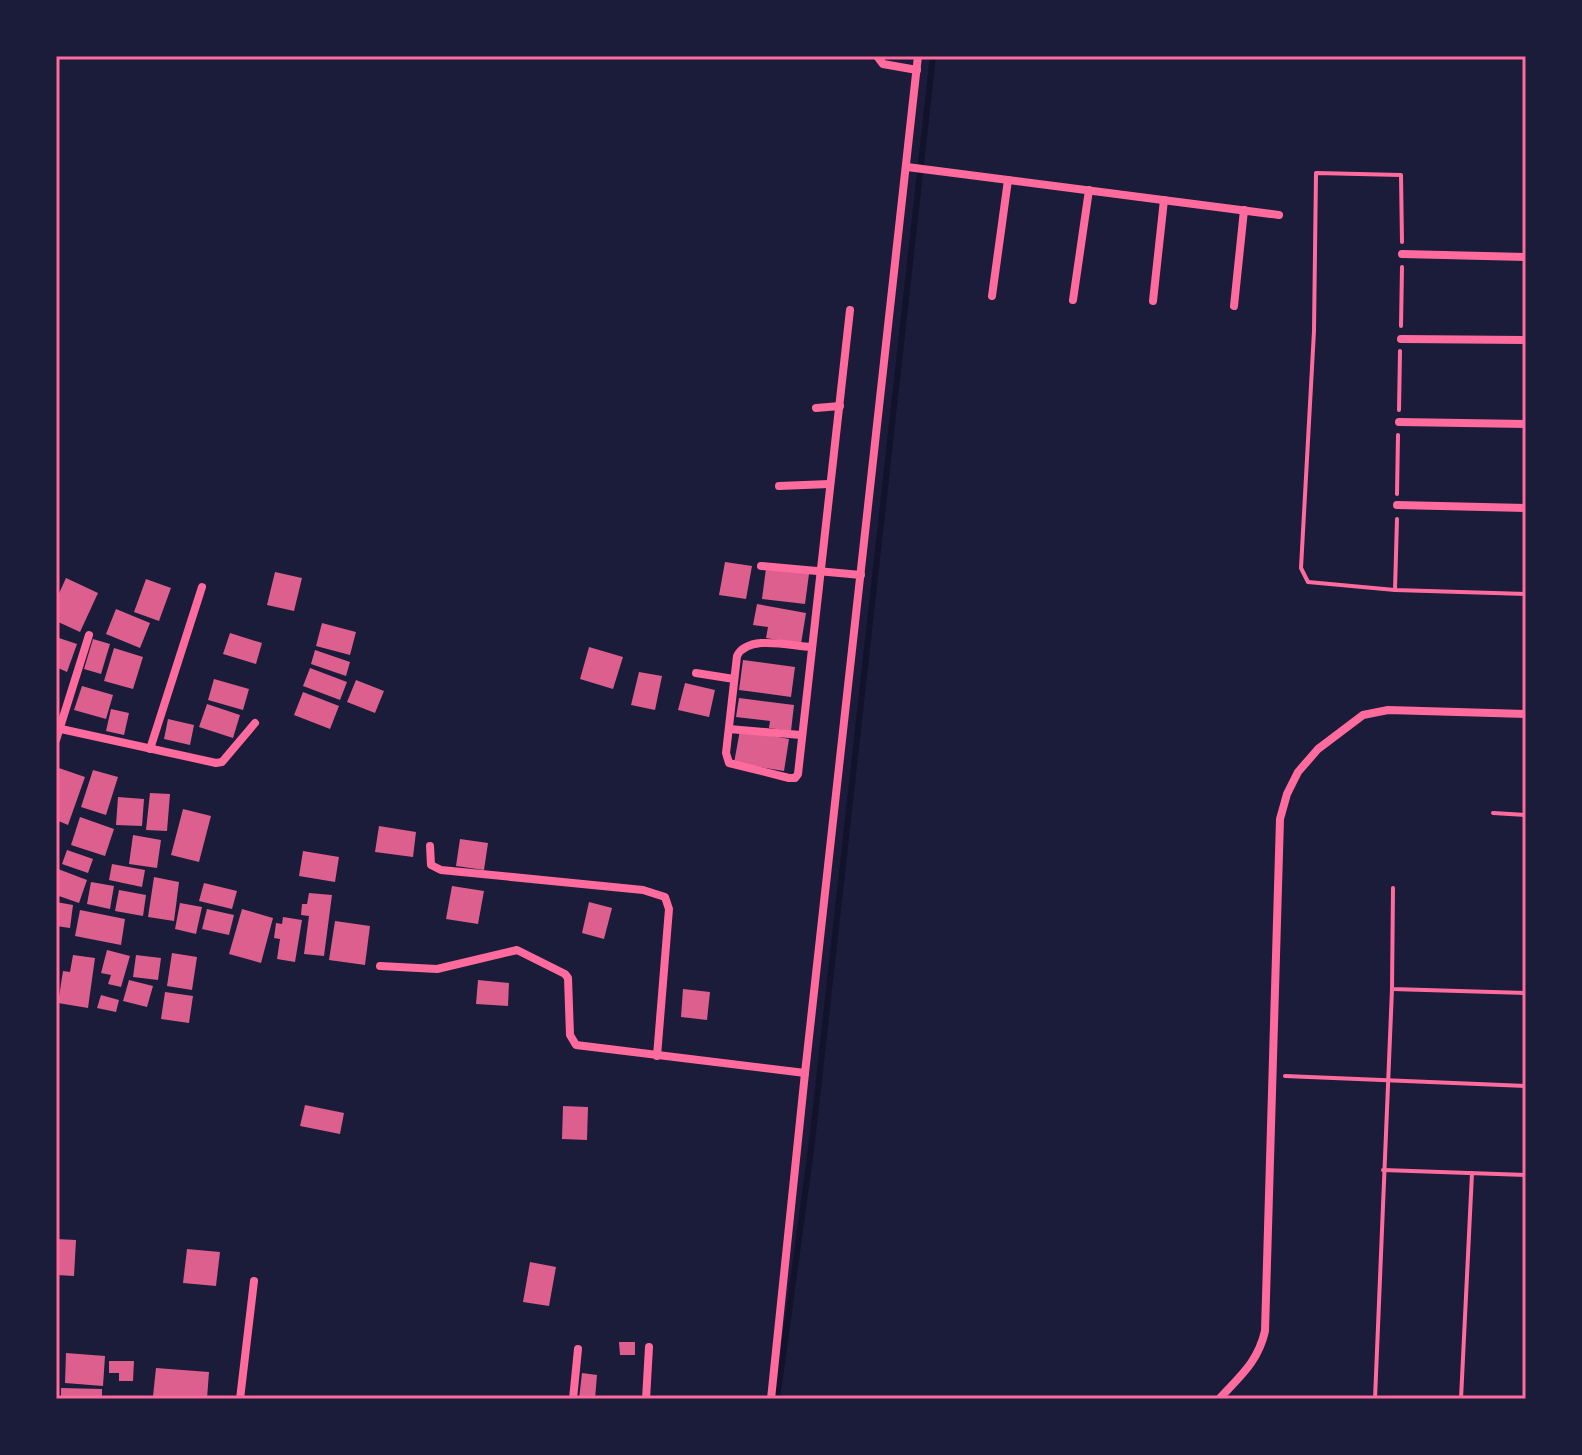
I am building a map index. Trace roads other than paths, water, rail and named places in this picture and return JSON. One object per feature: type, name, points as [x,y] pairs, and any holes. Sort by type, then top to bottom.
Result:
[{"type":"street","points":[[877,56],[883,64],[917,70]]},
{"type":"street","points":[[771,1399],[861,575],[916,168],[918,56]]},
{"type":"street","points":[[916,168],[1279,215]]},
{"type":"street","points":[[992,296],[1008,180]]},
{"type":"street","points":[[1073,300],[1089,190]]},
{"type":"street","points":[[1153,301],[1164,200]]},
{"type":"street","points":[[1234,306],[1244,210]]},
{"type":"street","points":[[1402,254],[1526,257]]},
{"type":"street","points":[[811,647],[746,645],[737,656],[726,753],[729,763],[791,779],[798,774],[850,310]]},
{"type":"street","points":[[1401,339],[1526,340]]},
{"type":"street","points":[[816,408],[840,406]]},
{"type":"street","points":[[1399,422],[1526,424]]},
{"type":"street","points":[[779,486],[829,484]]},
{"type":"street","points":[[1397,505],[1526,508]]},
{"type":"street","points":[[761,566],[861,575]]},
{"type":"street","points":[[150,749],[202,587]]},
{"type":"street","points":[[56,740],[89,635]]},
{"type":"street","points":[[696,673],[734,679]]},
{"type":"street","points":[[1219,1399],[1254,1361],[1265,1331],[1280,819],[1287,794],[1298,772],[1318,749],[1363,715],[1388,710],[1526,714]]},
{"type":"street","points":[[61,729],[220,763],[255,723]]},
{"type":"street","points":[[729,729],[801,735]]},
{"type":"street","points":[[430,846],[431,865],[441,870],[643,890],[665,897],[669,909],[657,1056]]},
{"type":"street","points":[[380,966],[437,969],[517,950],[568,978],[570,1035],[576,1045],[805,1073]]},
{"type":"street","points":[[240,1399],[254,1281]]},
{"type":"street","points":[[646,1399],[649,1347]]},
{"type":"street","points":[[573,1399],[578,1349]]},
{"type":"waterway","points":[[777,1399],[812,1142],[933,56]]}]
